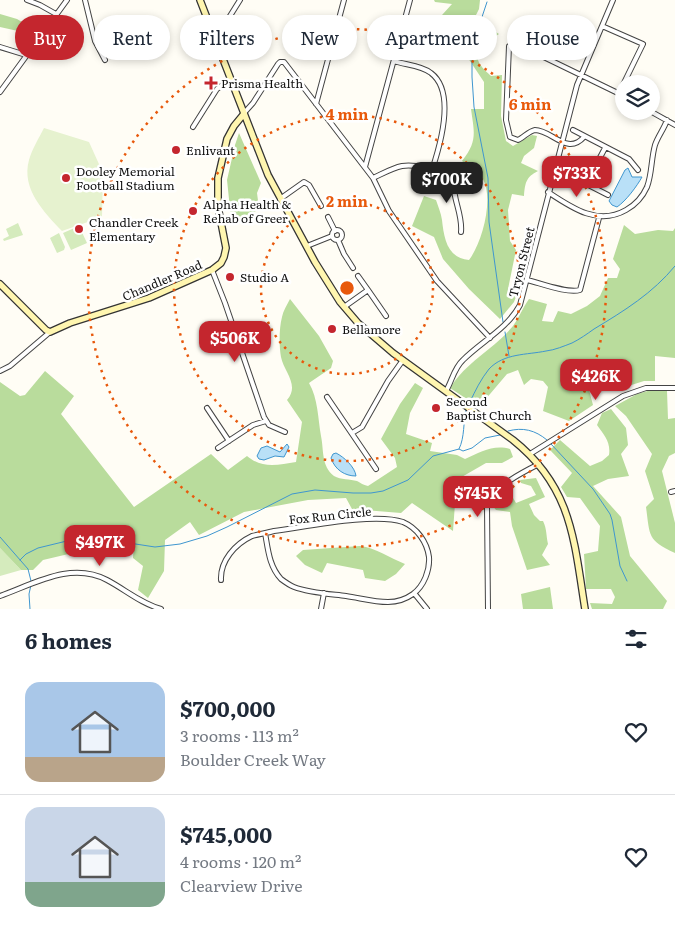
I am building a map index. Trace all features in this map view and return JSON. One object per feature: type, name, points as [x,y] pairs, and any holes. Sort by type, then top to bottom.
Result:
[{"type":"street","points":[[27,0],[56,14],[67,0]]},
{"type":"street","points":[[85,0],[94,37]]},
{"type":"street","points":[[200,0],[206,15]]},
{"type":"street","points":[[231,15],[240,0]]},
{"type":"street","points":[[316,104],[344,0]]},
{"type":"street","points":[[365,167],[410,0]]},
{"type":"street","name":"Tryon Street","points":[[446,391],[461,362],[490,338],[518,310],[561,142],[581,74],[613,0]]},
{"type":"street","points":[[602,26],[643,44],[628,75]]},
{"type":"street","points":[[584,137],[576,143],[561,142],[536,130],[518,140],[512,139],[508,135],[506,120],[509,46],[514,44],[521,46],[615,91]]},
{"type":"street","points":[[0,47],[15,52]]},
{"type":"street","points":[[0,92],[22,60]]},
{"type":"street","points":[[222,60],[260,157],[280,199],[306,246],[344,307],[369,333],[403,360],[530,454],[558,492],[568,516],[574,539],[585,609]]},
{"type":"street","points":[[243,115],[278,64],[283,61],[373,178],[389,211],[437,281],[490,338]]},
{"type":"street","points":[[394,61],[431,72],[436,77],[440,88],[444,104],[444,125],[432,170]]},
{"type":"street","points":[[193,127],[217,89],[230,80]]},
{"type":"street","name":"Chandler Road","points":[[0,371],[10,366],[50,332],[71,323],[149,298],[212,270],[223,260],[226,251],[217,195],[218,178],[222,154],[230,133],[243,115]]},
{"type":"street","points":[[660,116],[675,125]]},
{"type":"street","points":[[548,192],[599,218],[624,211],[643,194],[649,181],[655,146],[667,120]]},
{"type":"street","points":[[573,130],[629,160],[638,170]]},
{"type":"street","points":[[586,184],[605,148]]},
{"type":"street","points":[[373,178],[403,166],[432,170],[464,180]]},
{"type":"street","points":[[566,173],[608,195]]},
{"type":"street","points":[[454,177],[453,188],[460,218],[460,232]]},
{"type":"street","points":[[280,199],[304,182],[308,185],[321,206]]},
{"type":"street","points":[[328,217],[335,231]]},
{"type":"street","points":[[527,280],[566,290],[580,290],[599,218]]},
{"type":"street","points":[[335,231],[338,230],[342,233],[342,237],[338,240]]},
{"type":"street","points":[[306,246],[332,236],[335,231]]},
{"type":"street","points":[[332,236],[338,240],[353,268]]},
{"type":"street","points":[[212,270],[266,421],[269,425],[285,432]]},
{"type":"street","points":[[358,276],[386,316]]},
{"type":"street","points":[[0,284],[50,332]]},
{"type":"street","points":[[344,307],[368,290]]},
{"type":"street","points":[[352,433],[362,427],[388,381],[403,360]]},
{"type":"street","points":[[530,454],[623,396],[646,388],[675,388]]},
{"type":"street","points":[[327,397],[376,469]]},
{"type":"street","points":[[207,408],[229,441]]},
{"type":"street","points":[[218,448],[253,425],[266,421]]},
{"type":"street","points":[[488,609],[488,500],[493,493],[508,482],[539,464]]},
{"type":"street","name":"Fox Run Circle","points":[[222,580],[226,561],[234,548],[252,536],[355,520],[391,520],[403,523],[420,536],[426,545],[429,566],[426,576],[414,594]]},
{"type":"street","points":[[266,533],[271,563],[280,578],[296,588],[387,602],[402,600],[414,594],[427,609]]},
{"type":"street","points":[[0,596],[61,574],[74,572],[90,574],[107,580],[138,600],[161,609]]},
{"type":"street","points":[[321,609],[324,593]]},
{"type":"green space","points":[[434,0],[480,0],[476,15],[442,15],[452,4],[435,2]]},
{"type":"green space","points":[[0,14],[15,18],[15,30],[0,27]]},
{"type":"green space","points":[[469,60],[478,60],[491,76],[502,75],[501,116],[506,141],[513,146],[532,135],[537,136],[534,148],[524,156],[521,163],[538,171],[527,181],[524,196],[512,194],[508,210],[510,241],[516,250],[508,289],[517,294],[514,302],[500,319],[469,289],[443,259],[434,237],[412,226],[424,196],[436,200],[444,234],[451,251],[469,260],[474,252],[485,221],[487,209],[486,188],[481,176],[462,161],[473,142],[474,130],[471,109],[484,109],[484,82]]},
{"type":"green space","name":"Dooley Memorial Football Stadium","points":[[44,128],[89,142],[103,173],[102,217],[62,231],[36,199],[28,181],[27,171],[30,156]]},
{"type":"green space","points":[[239,133],[261,183],[257,193],[259,208],[250,216],[231,218],[227,180]]},
{"type":"green space","points":[[18,223],[23,235],[4,241],[3,239],[9,236],[6,229]]},
{"type":"green space","points":[[624,225],[635,234],[658,230],[673,231],[675,228],[675,358],[655,356],[655,381],[644,381],[622,388],[608,370],[598,368],[584,371],[593,405],[569,421],[543,411],[548,387],[543,381],[531,379],[524,385],[518,370],[507,374],[479,407],[450,388],[464,370],[513,326],[529,299],[547,304],[542,321],[553,322],[558,311],[571,314],[587,306],[600,296],[608,278],[617,278],[620,269],[613,259]]},
{"type":"green space","points":[[79,226],[87,243],[71,250],[63,233]]},
{"type":"green space","points":[[59,233],[65,247],[64,250],[57,253],[50,238]]},
{"type":"green space","points":[[290,299],[319,336],[333,361],[331,368],[309,383],[316,402],[325,463],[334,476],[357,481],[368,486],[397,467],[395,458],[381,439],[400,404],[415,383],[423,388],[410,413],[406,434],[432,443],[430,451],[457,455],[465,459],[493,448],[510,449],[513,457],[502,463],[486,463],[460,478],[456,490],[453,531],[412,503],[401,513],[352,509],[346,498],[308,500],[244,512],[199,535],[190,522],[165,540],[164,571],[148,598],[138,590],[143,566],[133,558],[134,542],[112,535],[102,544],[43,560],[33,570],[21,570],[0,548],[0,382],[20,396],[25,395],[45,371],[74,396],[61,414],[134,507],[211,454],[228,470],[247,456],[258,463],[270,465],[296,462],[302,422],[287,400],[291,394],[292,384],[281,357],[280,342],[280,326],[285,308]]},
{"type":"green space","points":[[651,390],[667,391],[668,419],[675,418],[675,453],[669,456],[662,471],[675,523],[675,553],[659,544],[650,531],[646,507],[654,499],[645,471],[652,454],[626,416],[615,406],[637,394]]},
{"type":"green space","points":[[611,409],[626,428],[628,445],[621,454],[629,476],[608,479],[593,486],[621,517],[630,556],[667,601],[663,609],[592,609],[590,603],[612,604],[615,597],[611,589],[586,589],[584,554],[598,551],[600,526],[580,498],[567,497],[561,487],[572,473],[550,450],[560,440],[590,466],[602,461],[609,455],[609,446],[597,425],[602,413]]},
{"type":"green space","points":[[536,478],[545,497],[529,504],[534,515],[540,521],[543,521],[548,544],[542,555],[550,565],[527,570],[512,526],[510,512],[496,510],[492,505],[496,497],[508,489],[516,503],[536,495],[531,486],[521,483],[520,480]]},
{"type":"green space","points":[[360,546],[377,551],[405,564],[396,574],[385,581],[365,578],[363,570],[327,563],[322,573],[305,565],[296,556],[303,550]]},
{"type":"green space","points":[[0,548],[21,570],[0,576]]},
{"type":"green space","points":[[550,587],[553,609],[523,609],[521,594]]},
{"type":"water","points":[[628,168],[632,177],[642,177],[631,193],[617,207],[609,201],[625,170]]},
{"type":"water","points":[[287,444],[289,447],[284,457],[275,456],[264,460],[259,459],[257,456],[261,448],[267,446],[280,452]]},
{"type":"water","points":[[336,453],[349,463],[354,469],[356,476],[348,475],[335,466],[331,458]]},
{"type":"waterway","points":[[487,2],[473,44],[472,77],[474,107],[488,178],[489,222],[503,322]]},
{"type":"waterway","points":[[470,402],[483,377],[495,364],[509,357],[553,350],[575,341],[638,301],[675,266]]},
{"type":"waterway","points":[[505,332],[509,356]]},
{"type":"waterway","points":[[459,449],[466,410]]},
{"type":"waterway","points":[[508,431],[529,430],[547,440]]},
{"type":"waterway","points":[[20,560],[26,554],[38,548],[75,539],[103,539],[155,547],[180,544],[207,536],[292,494],[315,490],[353,493],[383,491],[408,480],[433,456],[459,449],[463,451],[472,448],[485,438],[500,435]]},
{"type":"waterway","points":[[551,444],[593,489],[610,514],[620,566],[627,581]]},
{"type":"waterway","points":[[0,537],[28,569],[31,581]]},
{"type":"waterway","points":[[30,609],[29,594],[31,585]]},
{"type":"place","name":"Prisma Health","points":[[211,83]]},
{"type":"place","name":"Enlivant","points":[[176,150]]},
{"type":"place","name":"Dooley Memorial Football Stadium","points":[[66,178]]},
{"type":"place","name":"Alpha Health & Rehab of Greer","points":[[193,211]]},
{"type":"place","name":"Chandler Creek Elementary","points":[[79,229]]},
{"type":"place","name":"Studio A","points":[[230,277]]},
{"type":"place","name":"Bellamore","points":[[332,329]]},
{"type":"place","name":"Second Baptist Church","points":[[436,408]]}]
